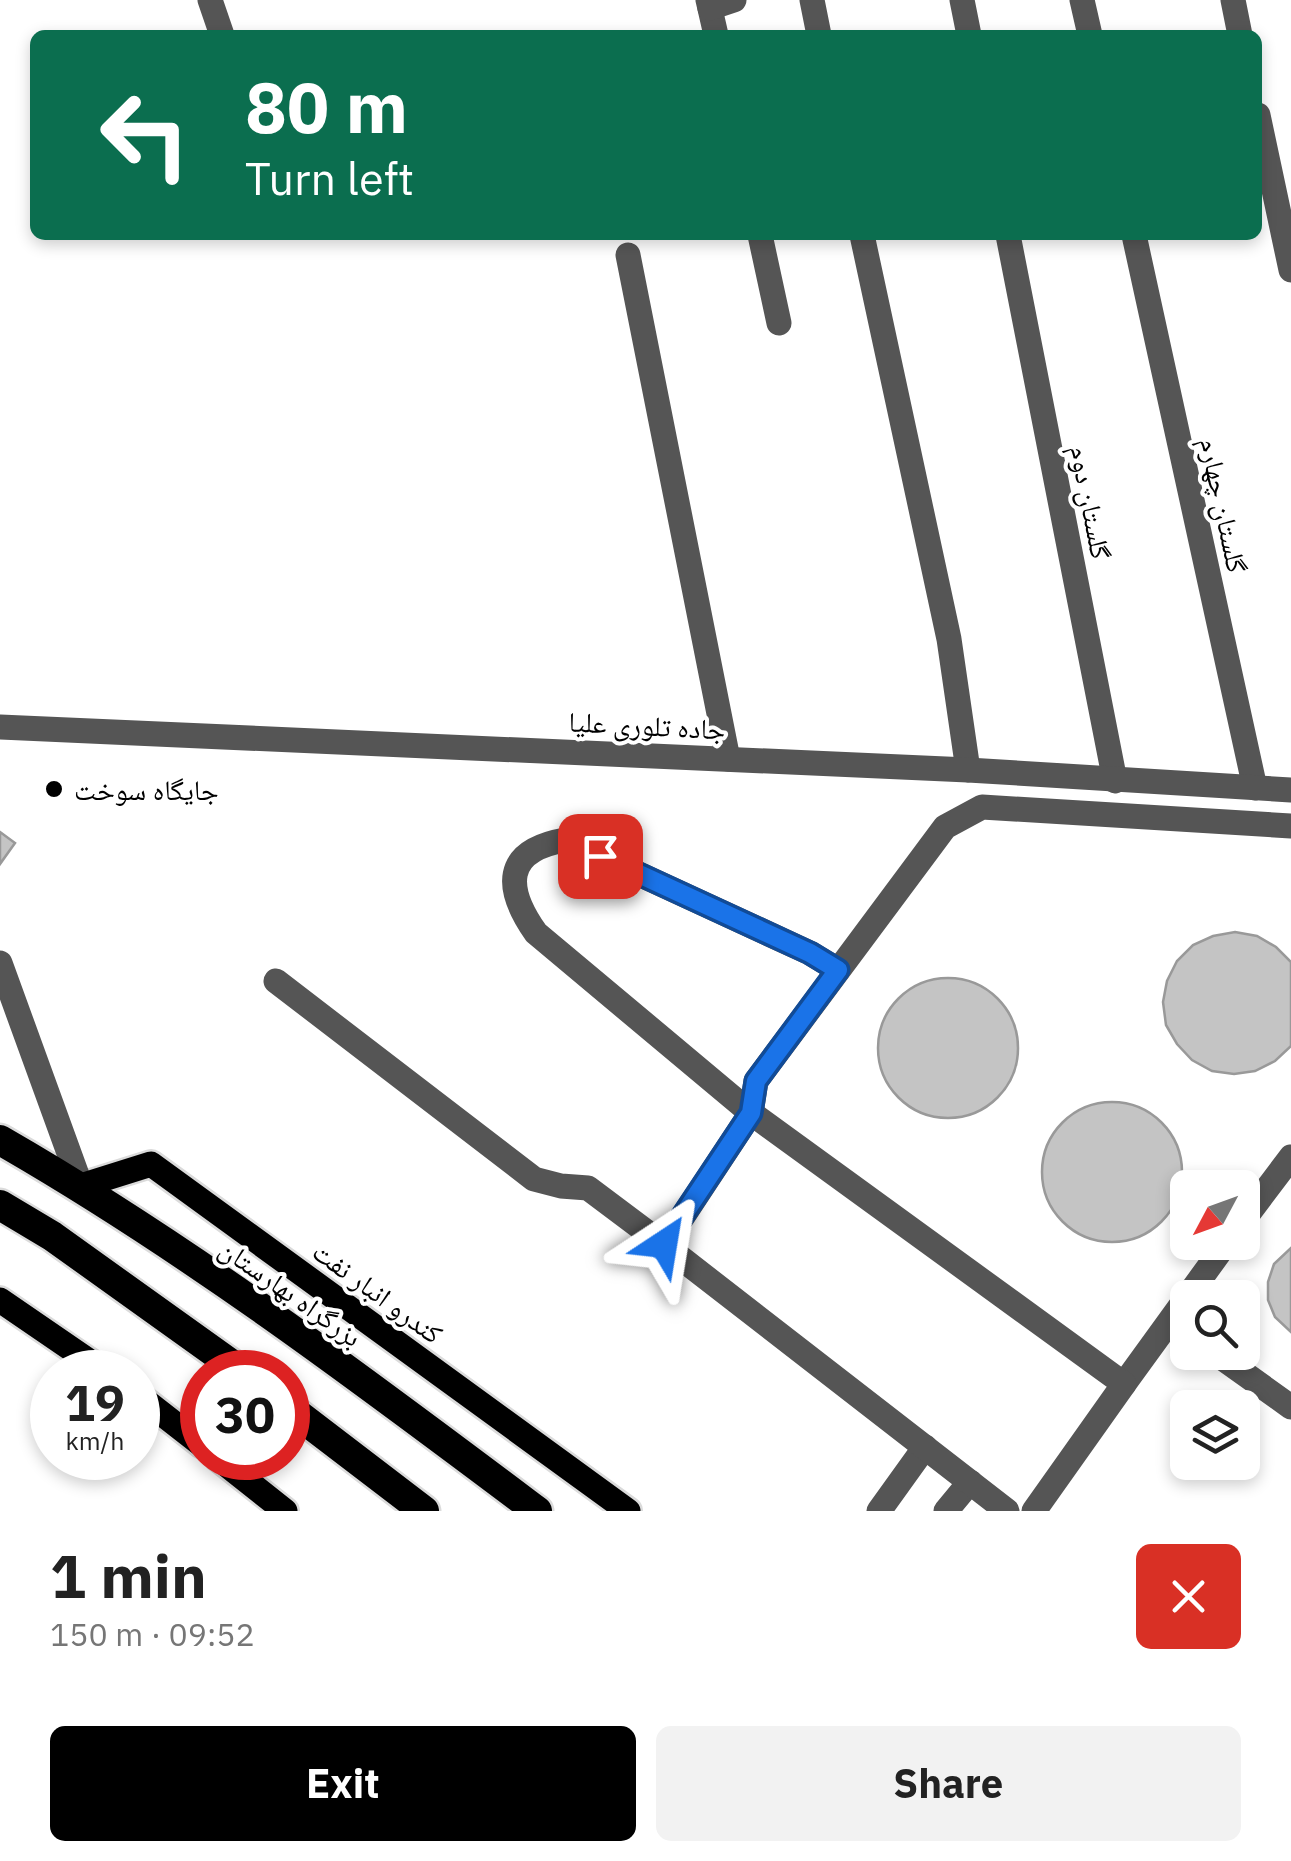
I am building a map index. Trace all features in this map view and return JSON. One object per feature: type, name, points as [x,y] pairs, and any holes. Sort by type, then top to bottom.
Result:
[{"type":"highway","name":"بزرگراه بهارستان","points":[[0,1140],[81,1186],[379,1392],[537,1511]]},
{"type":"highway","points":[[0,1205],[52,1236],[211,1350]]},
{"type":"highway","points":[[310,1423],[424,1511]]},
{"type":"main road","name":"کندرو انبار نفت","points":[[81,1186],[151,1164],[628,1511]]},
{"type":"main road","points":[[0,1300],[74,1350]]},
{"type":"main road","points":[[160,1412],[180,1427]]},
{"type":"main road","points":[[246,1480],[285,1511]]},
{"type":"street","points":[[210,0],[220,30]]},
{"type":"street","points":[[812,0],[818,30]]},
{"type":"street","points":[[962,0],[968,30]]},
{"type":"street","points":[[1082,0],[1089,30]]},
{"type":"street","points":[[1233,0],[1239,30]]},
{"type":"street","points":[[716,30],[717,3]]},
{"type":"street","points":[[1262,134],[1291,270]]},
{"type":"street","points":[[761,240],[780,323]]},
{"type":"street","points":[[863,240],[949,639],[968,770]]},
{"type":"street","name":"گلستان دوم","points":[[1009,240],[1115,781]]},
{"type":"street","name":"گلستان چهارم","points":[[1135,240],[1255,788]]},
{"type":"street","points":[[628,255],[728,759]]},
{"type":"street","name":"جاده تلوری علیا","points":[[0,726],[968,770],[1291,790]]},
{"type":"street","points":[[664,1244],[751,1113],[756,1081],[945,827],[982,807],[1291,826]]},
{"type":"street","points":[[838,970],[810,953],[565,840],[538,845],[523,860],[515,877],[514,896],[536,934],[751,1113],[1124,1384]]},
{"type":"street","points":[[0,963],[81,1186]]},
{"type":"street","points":[[276,981],[534,1179],[588,1188],[1007,1511]]},
{"type":"street","points":[[1260,1198],[1291,1157]]},
{"type":"street","points":[[1034,1511],[1124,1384],[1170,1335]]},
{"type":"street","points":[[1239,1370],[1291,1407]]},
{"type":"street","points":[[880,1511],[925,1447]]},
{"type":"street","points":[[946,1511],[970,1482]]},
{"type":"building","points":[[0,832],[15,843],[0,864]]},
{"type":"building","points":[[1235,932],[1257,936],[1291,962],[1291,1046],[1275,1061],[1255,1071],[1234,1074],[1212,1071],[1192,1060],[1166,1025],[1163,1002],[1167,981],[1177,961],[1193,945]]},
{"type":"building","points":[[948,978],[975,983],[998,998],[1013,1021],[1018,1048],[1013,1075],[998,1098],[975,1113],[948,1118],[921,1113],[898,1098],[883,1075],[878,1048],[883,1021],[898,998],[921,983]]},
{"type":"building","points":[[1098,1103],[1126,1103],[1151,1114],[1170,1133],[1182,1170],[1170,1170],[1170,1211],[1151,1230],[1126,1241],[1098,1241],[1073,1230],[1054,1211],[1043,1186],[1043,1158],[1054,1133],[1073,1114]]},
{"type":"building","points":[[1291,1248],[1291,1332],[1275,1317],[1268,1300],[1268,1282],[1274,1264]]},
{"type":"place","name":"جایگاه سوخت","points":[[54,789]]},
{"type":"route","points":[[600,856],[810,953],[838,970],[756,1081],[751,1113],[664,1244]]}]
